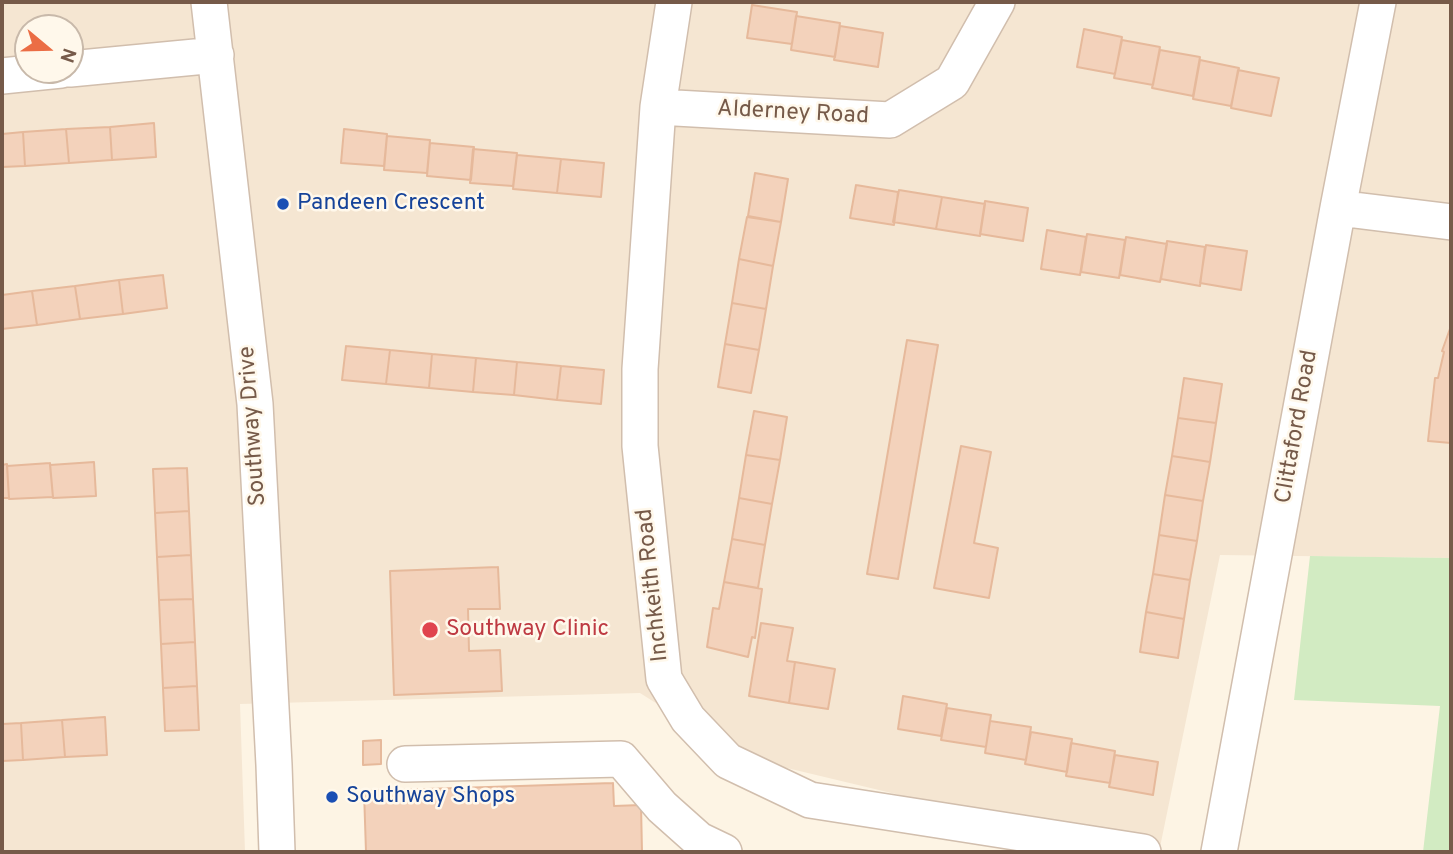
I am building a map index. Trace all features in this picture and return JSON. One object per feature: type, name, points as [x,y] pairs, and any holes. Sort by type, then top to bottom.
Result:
[{"type":"street","name":"Southway Drive","points":[[209,2],[255,404],[277,852]]},
{"type":"street","name":"Inchkeith Road","points":[[674,2],[658,107],[640,369],[640,446],[664,679],[688,719],[728,761],[810,800],[1143,852]]},
{"type":"street","name":"Alderney Road","points":[[658,107],[890,120],[952,82],[997,2]]},
{"type":"street","name":"Clittaford Road","points":[[1219,852],[1378,2]]},
{"type":"street","points":[[84,68],[216,55]]},
{"type":"street","points":[[1338,208],[1451,222]]},
{"type":"street","points":[[405,764],[621,759],[662,807],[699,840],[724,852]]},
{"type":"shaded area","points":[[2,2],[1451,2],[1451,558],[1220,555],[1159,852],[1138,852],[741,757],[640,693],[240,704],[245,852],[2,852]]},
{"type":"green space","points":[[1310,556],[1451,558],[1451,852],[1423,852],[1440,706],[1294,700]]},
{"type":"building","points":[[752,5],[797,12],[792,44],[747,38]]},
{"type":"building","points":[[796,16],[840,23],[835,57],[791,50]]},
{"type":"building","points":[[840,26],[883,33],[878,67],[834,60]]},
{"type":"building","points":[[1084,29],[1122,37],[1115,74],[1077,67]]},
{"type":"building","points":[[1122,40],[1160,47],[1153,85],[1114,78]]},
{"type":"building","points":[[1160,50],[1200,57],[1193,96],[1152,88]]},
{"type":"building","points":[[1200,60],[1239,68],[1231,106],[1193,99]]},
{"type":"building","points":[[1238,70],[1279,78],[1271,116],[1231,108]]},
{"type":"building","points":[[154,123],[156,157],[112,160],[110,127]]},
{"type":"building","points":[[110,127],[112,160],[69,163],[66,129]]},
{"type":"building","points":[[66,129],[69,163],[25,166],[23,132]]},
{"type":"building","points":[[344,129],[387,134],[384,166],[341,163]]},
{"type":"building","points":[[23,132],[25,166],[2,167],[2,134]]},
{"type":"building","points":[[387,136],[430,140],[427,173],[384,170]]},
{"type":"building","points":[[430,143],[474,147],[471,180],[427,176]]},
{"type":"building","points":[[473,149],[517,153],[513,186],[470,183]]},
{"type":"building","points":[[517,155],[561,159],[557,193],[513,189]]},
{"type":"building","points":[[561,159],[604,163],[601,197],[557,193]]},
{"type":"building","points":[[755,173],[788,179],[781,222],[748,216]]},
{"type":"building","points":[[856,185],[898,192],[894,225],[850,218]]},
{"type":"building","points":[[899,190],[942,197],[936,229],[893,222]]},
{"type":"building","points":[[942,197],[985,204],[980,236],[936,229]]},
{"type":"building","points":[[985,201],[1028,208],[1023,241],[980,234]]},
{"type":"building","points":[[747,217],[781,222],[773,266],[739,259]]},
{"type":"building","points":[[1047,230],[1086,237],[1080,275],[1041,269]]},
{"type":"building","points":[[1087,234],[1125,240],[1119,278],[1081,272]]},
{"type":"building","points":[[1126,237],[1167,244],[1160,282],[1120,275]]},
{"type":"building","points":[[1167,241],[1205,247],[1200,286],[1161,279]]},
{"type":"building","points":[[1206,245],[1247,251],[1241,290],[1200,283]]},
{"type":"building","points":[[739,259],[773,266],[766,309],[732,303]]},
{"type":"building","points":[[163,275],[167,308],[123,314],[119,280]]},
{"type":"building","points":[[119,280],[123,314],[80,319],[75,286]]},
{"type":"building","points":[[75,286],[80,319],[37,325],[32,291]]},
{"type":"building","points":[[32,291],[37,325],[2,329],[2,295]]},
{"type":"building","points":[[732,303],[766,309],[759,350],[725,344]]},
{"type":"building","points":[[1451,326],[1451,443],[1428,441],[1435,378],[1438,378],[1444,352],[1442,351]]},
{"type":"building","points":[[907,340],[938,345],[898,579],[867,574]]},
{"type":"building","points":[[725,344],[759,350],[751,393],[718,387]]},
{"type":"building","points":[[346,346],[390,350],[386,384],[342,380]]},
{"type":"building","points":[[390,350],[432,354],[429,388],[386,384]]},
{"type":"building","points":[[432,354],[476,358],[473,392],[429,388]]},
{"type":"building","points":[[476,358],[517,362],[514,395],[473,392]]},
{"type":"building","points":[[517,362],[561,366],[557,400],[514,395]]},
{"type":"building","points":[[561,366],[604,370],[601,404],[557,400]]},
{"type":"building","points":[[1184,378],[1222,384],[1216,423],[1178,418]]},
{"type":"building","points":[[754,411],[787,417],[780,460],[746,455]]},
{"type":"building","points":[[1178,418],[1216,423],[1210,462],[1172,456]]},
{"type":"building","points":[[961,446],[991,452],[974,543],[998,548],[989,598],[934,588]]},
{"type":"building","points":[[746,455],[780,460],[772,504],[739,498]]},
{"type":"building","points":[[1172,456],[1210,462],[1203,501],[1165,495]]},
{"type":"building","points":[[94,462],[96,496],[53,498],[50,465]]},
{"type":"building","points":[[50,463],[53,497],[9,499],[7,466]]},
{"type":"building","points":[[7,464],[9,498],[2,498],[2,465]]},
{"type":"building","points":[[187,468],[189,511],[155,513],[153,469]]},
{"type":"building","points":[[1165,495],[1203,501],[1197,541],[1159,535]]},
{"type":"building","points":[[739,498],[772,504],[765,545],[732,539]]},
{"type":"building","points":[[189,511],[191,555],[157,557],[155,513]]},
{"type":"building","points":[[1159,535],[1197,541],[1190,580],[1153,574]]},
{"type":"building","points":[[732,539],[765,545],[758,588],[724,582]]},
{"type":"building","points":[[191,555],[193,599],[159,600],[157,557]]},
{"type":"building","name":"Southway Clinic","points":[[498,567],[500,609],[468,609],[469,651],[500,650],[502,691],[394,695],[390,571]]},
{"type":"building","points":[[1153,574],[1190,580],[1184,619],[1146,612]]},
{"type":"building","points":[[724,582],[762,589],[755,638],[752,637],[748,657],[707,647],[713,608],[719,609]]},
{"type":"building","points":[[193,599],[195,642],[161,644],[159,600]]},
{"type":"building","points":[[1146,612],[1184,619],[1178,658],[1140,652]]},
{"type":"building","points":[[761,623],[793,628],[787,661],[795,662],[789,703],[749,696]]},
{"type":"building","points":[[195,642],[197,686],[163,688],[161,644]]},
{"type":"building","points":[[795,662],[835,669],[828,709],[789,703]]},
{"type":"building","points":[[197,686],[199,730],[165,731],[163,688]]},
{"type":"building","points":[[903,696],[947,704],[941,736],[898,729]]},
{"type":"building","points":[[947,708],[991,715],[986,747],[941,740]]},
{"type":"building","points":[[105,717],[107,755],[65,757],[62,720]]},
{"type":"building","points":[[62,720],[65,757],[23,760],[21,723]]},
{"type":"building","points":[[990,721],[1031,727],[1026,760],[985,753]]},
{"type":"building","points":[[21,723],[23,760],[2,761],[2,724]]},
{"type":"building","points":[[1031,732],[1072,739],[1067,772],[1025,764]]},
{"type":"building","points":[[381,740],[381,764],[363,765],[363,741]]},
{"type":"building","points":[[1071,743],[1115,751],[1110,783],[1066,776]]},
{"type":"building","points":[[1115,755],[1158,762],[1153,795],[1109,787]]},
{"type":"building","points":[[613,783],[614,806],[641,805],[642,852],[366,852],[364,791]]},
{"type":"place","name":"Pandeen Crescent","points":[[283,204]]},
{"type":"place","name":"Southway Clinic","points":[[430,630]]},
{"type":"place","name":"Southway Shops","points":[[332,797]]}]
